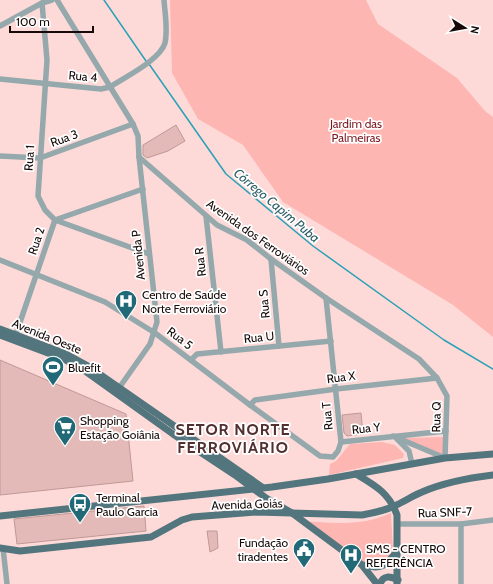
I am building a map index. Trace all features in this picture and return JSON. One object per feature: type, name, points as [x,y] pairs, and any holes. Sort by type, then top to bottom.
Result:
[{"type":"main road","name":"Avenida Oeste","points":[[0,329],[72,357],[88,366],[262,488]]},
{"type":"main road","name":"Avenida Oeste","points":[[0,335],[64,359],[85,371],[167,430],[252,488],[292,513],[362,565],[379,584]]},
{"type":"main road","name":"Avenida Goiás","points":[[0,516],[150,499],[231,492],[356,474],[445,458],[493,454]]},
{"type":"main road","points":[[356,474],[372,483],[387,495],[398,516],[398,582]]},
{"type":"main road","points":[[231,492],[235,486],[234,475]]},
{"type":"main road","name":"Avenida Goiás","points":[[1,548],[20,551],[151,537],[182,520],[192,517],[242,513],[362,515],[374,513],[394,506],[422,492],[448,483],[493,475]]},
{"type":"main road","points":[[362,565],[378,568],[392,558],[397,551]]},
{"type":"main road","points":[[379,584],[385,577],[392,577],[398,582]]},
{"type":"street","points":[[0,26],[42,3],[52,0]]},
{"type":"street","points":[[57,0],[133,124],[138,136],[139,157]]},
{"type":"street","name":"Rua 4","points":[[0,79],[101,89],[110,87],[156,57],[162,50],[165,38],[164,0]]},
{"type":"street","name":"Rua 1","points":[[42,3],[47,48],[38,196],[44,210],[55,220],[149,254]]},
{"type":"street","name":"Rua 3","points":[[0,156],[40,158],[133,124]]},
{"type":"street","name":"Avenida P","points":[[119,388],[150,344],[155,333],[157,322],[139,157]]},
{"type":"street","name":"Avenida dos Ferroviários","points":[[139,157],[217,225],[247,240],[326,298],[419,359],[437,378]]},
{"type":"street","name":"Rua 2","points":[[16,334],[55,220],[142,189]]},
{"type":"street","name":"Rua R","points":[[206,216],[221,352]]},
{"type":"street","name":"Rua S","points":[[271,259],[279,346]]},
{"type":"street","name":"Rua 5","points":[[0,260],[105,302],[155,333],[320,456],[333,457]]},
{"type":"street","name":"Rua T","points":[[326,298],[341,442],[338,451],[333,457]]},
{"type":"street","name":"Rua U","points":[[191,360],[197,354],[331,341]]},
{"type":"street","name":"Rua X","points":[[250,405],[255,400],[336,389],[437,378]]},
{"type":"street","name":"Rua Q","points":[[437,378],[447,396],[445,458]]},
{"type":"street","name":"Rua Y","points":[[341,442],[446,431]]},
{"type":"street","name":"Rua Y","points":[[394,436],[445,458]]},
{"type":"street","name":"Rua Y","points":[[394,436],[409,451],[412,464]]},
{"type":"street","name":"Rua SNF-7","points":[[397,524],[461,524],[493,520]]},
{"type":"street","points":[[461,524],[461,584]]},
{"type":"street","points":[[1,548],[7,584]]},
{"type":"green space","name":"Jardim das Palmeiras","points":[[170,0],[366,0],[378,24],[457,78],[485,111],[493,117],[493,337],[453,305],[283,202],[243,145],[198,119],[172,73]]},
{"type":"green space","points":[[445,437],[444,455],[403,438]]},
{"type":"green space","points":[[382,442],[395,445],[404,454],[403,458],[329,475],[330,464],[336,461],[350,444]]},
{"type":"green space","points":[[391,513],[393,551],[383,563],[367,565],[306,522],[359,522],[372,520]]},
{"type":"building","points":[[176,125],[185,141],[168,151],[147,158],[143,155],[143,145]]},
{"type":"building","name":"Shopping Estação Goiânia","points":[[0,360],[126,414],[133,481],[0,495]]},
{"type":"building","points":[[361,413],[363,434],[347,436],[344,433],[342,415]]},
{"type":"building","name":"Terminal Paulo Garcia","points":[[144,506],[146,531],[17,544],[14,519]]},
{"type":"building","points":[[207,531],[217,531],[218,548],[210,552]]},
{"type":"waterway","name":"Córrego Capim Puba","points":[[104,0],[146,61]]},
{"type":"waterway","name":"Córrego Capim Puba","points":[[149,64],[226,174],[313,246],[444,340],[493,369]]},
{"type":"place","name":"Centro de Saúde Norte Ferroviário","points":[[126,320]]},
{"type":"place","name":"Bluefit","points":[[53,386]]},
{"type":"place","name":"Shopping Estação Goiânia","points":[[65,446]]},
{"type":"place","name":"Terminal Paulo Garcia","points":[[80,524]]},
{"type":"place","name":"Fundação tiradentes","points":[[304,568]]},
{"type":"place","name":"SMS - CENTRO REFERÊNCIA","points":[[351,574]]},
{"type":"district","name":"SETOR NORTE FERROVIÁRIO","points":[[233,438]]}]
